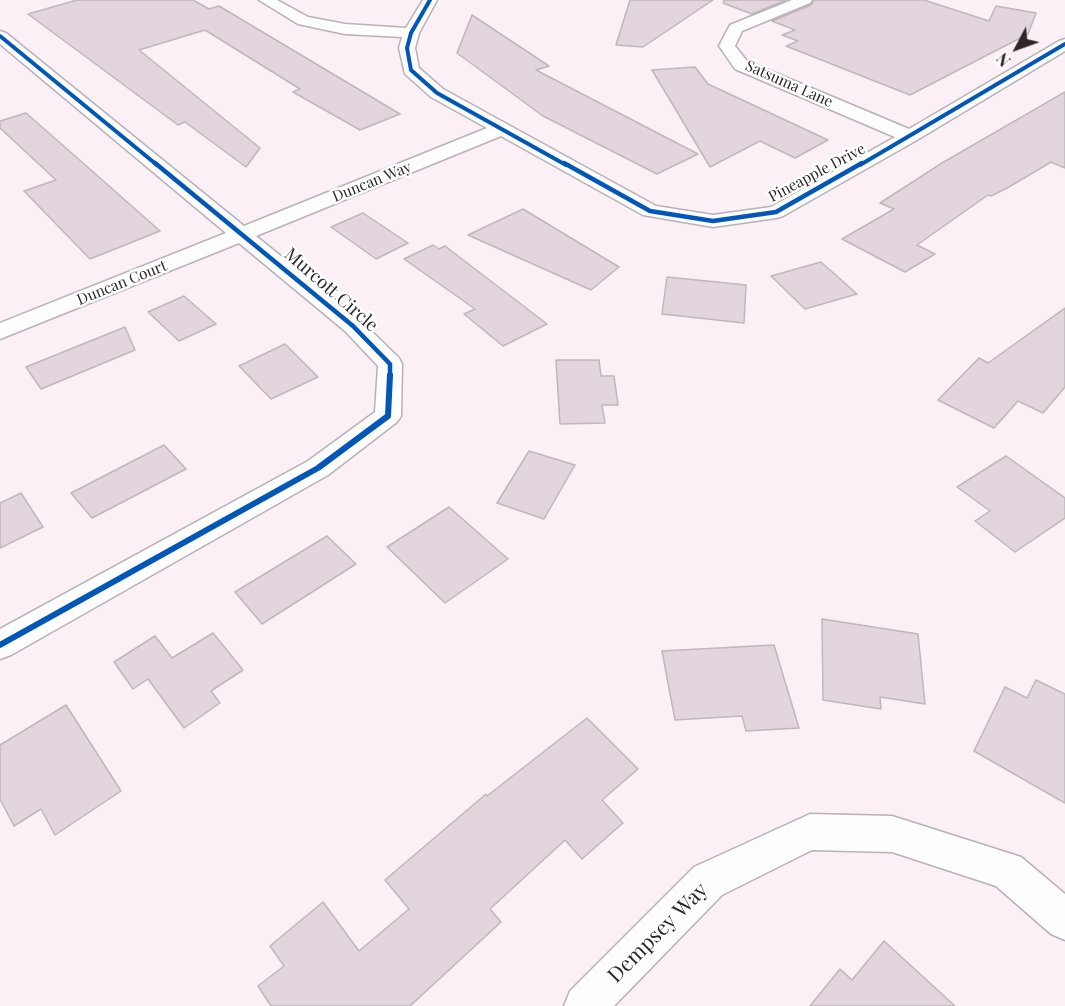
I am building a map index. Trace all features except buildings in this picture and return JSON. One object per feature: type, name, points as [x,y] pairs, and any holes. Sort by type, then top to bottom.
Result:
[{"type":"street","points":[[266,0],[303,21],[345,29],[411,33],[430,0]]},
{"type":"street","name":"Satsuma Lane","points":[[805,0],[736,28],[727,46],[741,65],[910,136]]},
{"type":"street","name":"Pineapple Drive","points":[[411,33],[407,48],[411,70],[437,93],[650,211],[713,221],[776,212],[1065,44]]},
{"type":"street","name":"Murcott Circle","points":[[0,36],[244,234],[353,326],[390,364],[388,416],[318,468],[0,645]]},
{"type":"street","name":"Duncan Way","points":[[244,234],[501,129]]},
{"type":"street","name":"Duncan Court","points":[[0,332],[244,234]]},
{"type":"street","name":"Dempsey Way","points":[[585,1006],[708,881],[810,832],[892,834],[1007,872],[1065,920]]},
{"type":"cycle path","points":[[430,0],[411,33],[407,48],[411,70],[437,93],[650,211],[713,221],[776,212],[1065,44]]},
{"type":"cycle path","points":[[0,36],[353,326],[390,364],[388,416],[318,468],[0,645]]}]
